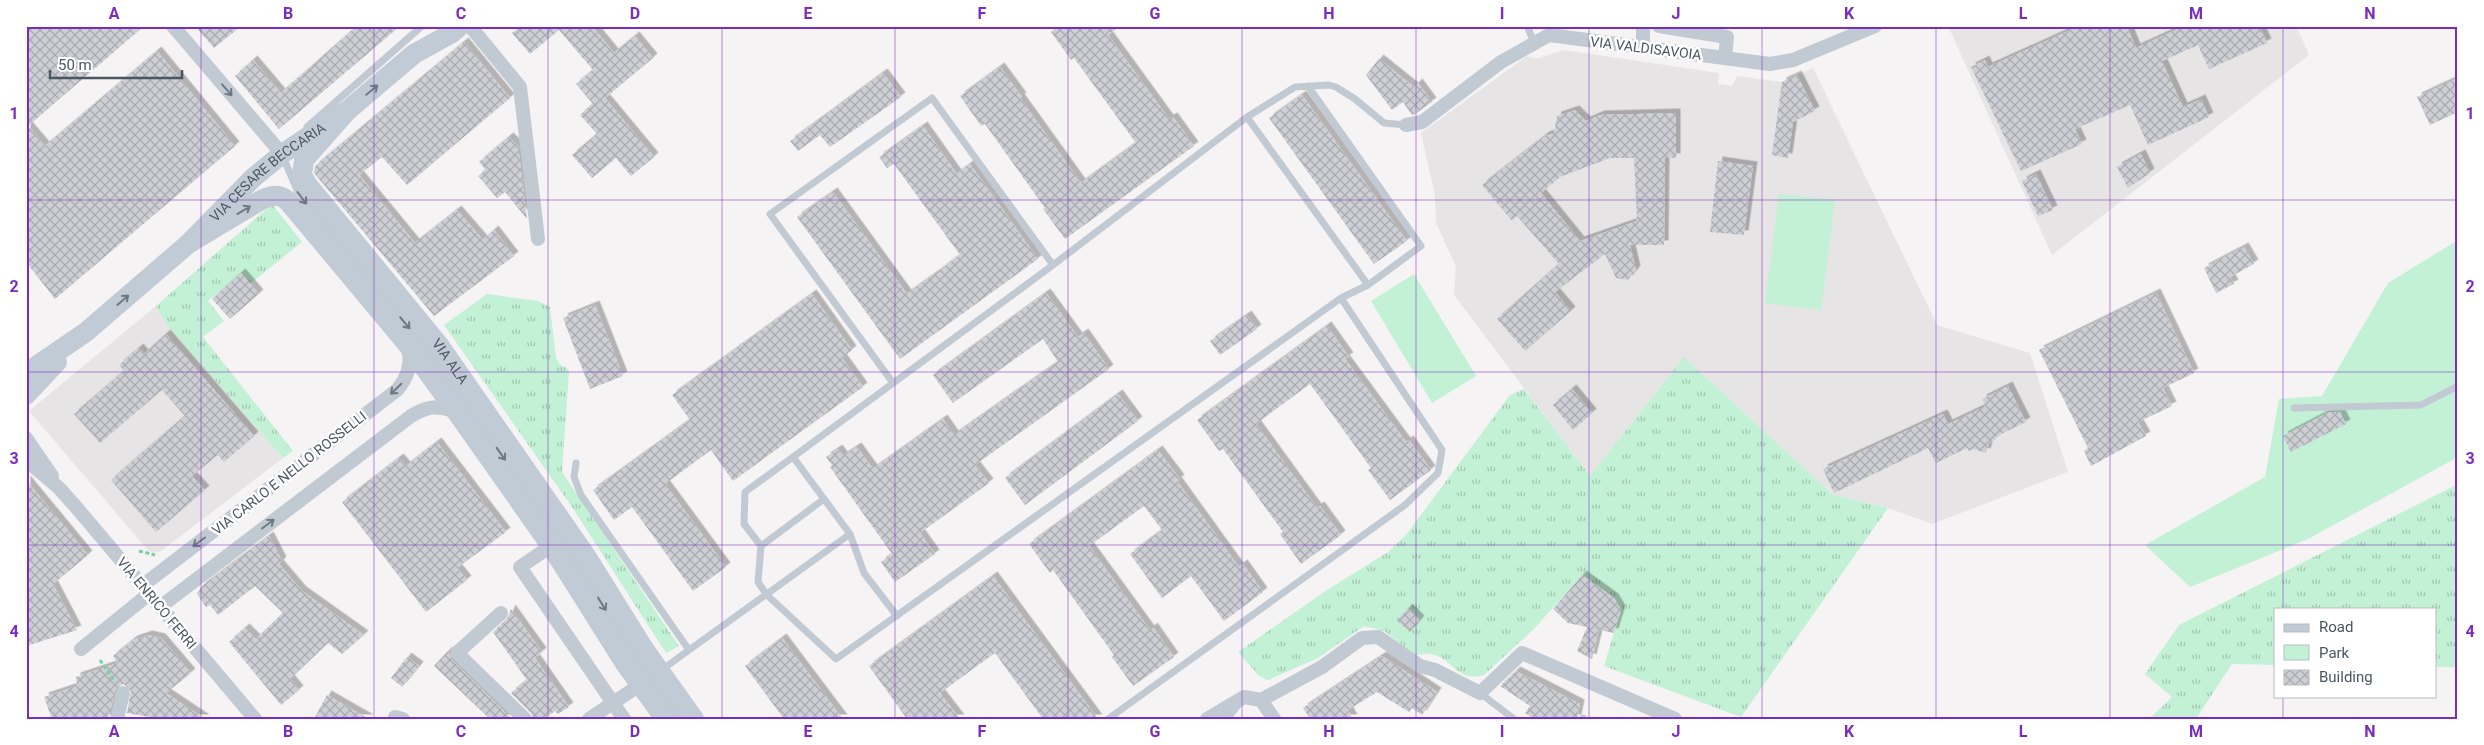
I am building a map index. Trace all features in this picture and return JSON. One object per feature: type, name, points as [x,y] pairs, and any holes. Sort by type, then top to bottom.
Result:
[{"type":"main road","points":[[414,54],[435,26]]},
{"type":"main road","name":"VIA CESARE BECCARIA","points":[[86,332],[188,244],[254,177],[282,154],[348,110],[414,54],[452,33],[460,26]]},
{"type":"main road","name":"VIA ALA","points":[[348,110],[304,160],[302,175],[307,184],[440,345],[586,556],[649,678]]},
{"type":"main road","name":"VIA ALA","points":[[188,244],[263,199],[273,195],[281,196],[287,200],[408,345],[551,546],[565,570],[649,678]]},
{"type":"main road","points":[[26,373],[86,332]]},
{"type":"main road","points":[[26,395],[86,332]]},
{"type":"main road","points":[[649,678],[665,719]]},
{"type":"main road","points":[[649,678],[694,719]]},
{"type":"street","points":[[172,26],[282,154]]},
{"type":"street","points":[[470,26],[520,87],[538,239]]},
{"type":"street","points":[[1643,26],[1643,48]]},
{"type":"street","points":[[1659,26],[1727,37],[1725,58]]},
{"type":"street","name":"VIA VALDISAVOIA","points":[[1406,125],[1422,122],[1501,62],[1534,42],[1549,36],[1770,64],[1793,60],[1875,26]]},
{"type":"street","name":"VIA CARLO E NELLO ROSSELLI","points":[[82,649],[145,590],[397,390],[408,374],[410,355],[408,345]]},
{"type":"street","name":"VIA CARLO E NELLO ROSSELLI","points":[[160,607],[410,416],[425,408],[439,407],[456,411]]},
{"type":"street","points":[[26,438],[59,488]]},
{"type":"street","points":[[26,460],[59,488]]},
{"type":"street","name":"VIA ENRICO FERRI","points":[[59,488],[255,719]]},
{"type":"street","points":[[551,546],[520,567],[624,719]]},
{"type":"street","points":[[501,613],[457,653],[525,719]]},
{"type":"street","points":[[1207,719],[1244,697],[1261,700],[1322,667],[1362,638],[1370,636],[1378,637],[1420,666],[1435,670],[1480,693],[1522,653],[1675,719]]},
{"type":"street","points":[[590,718],[649,678]]},
{"type":"street","points":[[117,719],[123,693]]},
{"type":"street","points":[[1261,700],[1274,719]]},
{"type":"lane","points":[[422,26],[296,136],[282,154],[298,192],[430,353],[576,562],[649,678],[680,719]]},
{"type":"lane","points":[[1527,26],[1534,42]]},
{"type":"lane","points":[[1308,86],[1422,246],[1368,284],[1341,298],[836,659],[767,595],[758,582],[761,546],[744,524],[745,492],[1053,264],[1247,117],[1295,87],[1308,86],[1329,85],[1336,87],[1355,99],[1384,123],[1406,125]]},
{"type":"lane","points":[[893,383],[770,214],[932,98],[1053,264]]},
{"type":"lane","points":[[1247,117],[1368,284]]},
{"type":"lane","points":[[1108,719],[1405,504],[1438,473],[1442,450],[1341,298]]},
{"type":"lane","points":[[2294,408],[2421,405],[2458,386]]},
{"type":"lane","points":[[793,457],[850,534],[864,573],[896,616]]},
{"type":"lane","points":[[576,463],[574,477],[581,495],[689,650]]},
{"type":"lane","points":[[761,546],[824,499]]},
{"type":"lane","points":[[649,678],[850,534]]},
{"type":"lane","points":[[1480,693],[1514,719]]},
{"type":"lane","points":[[1227,719],[1244,697]]},
{"type":"path","points":[[100,660],[123,693]]},
{"type":"shaded area","points":[[1948,26],[2296,26],[2309,55],[2052,255]]},
{"type":"shaded area","points":[[1564,50],[1719,73],[1718,84],[1732,86],[1737,76],[1782,82],[1813,68],[1937,325],[2030,353],[2068,472],[1932,524],[1888,508],[1833,495],[1684,357],[1590,476],[1454,295],[1456,267],[1436,223],[1435,196],[1421,133],[1527,56],[1536,59]]},
{"type":"shaded area","points":[[156,306],[166,324],[283,458],[161,551],[153,553],[147,549],[29,411]]},
{"type":"green space","points":[[1779,194],[1835,200],[1821,310],[1765,303]]},
{"type":"green space","points":[[272,204],[302,242],[250,284],[241,274],[208,301],[224,321],[203,337],[293,451],[283,458],[166,324],[156,306]]},
{"type":"green space","points":[[2458,240],[2458,457],[2308,539],[2190,587],[2145,545],[2265,477],[2279,399],[2322,396],[2388,283]]},
{"type":"green space","points":[[1414,274],[1476,376],[1432,403],[1371,301]]},
{"type":"green space","points":[[487,294],[538,301],[550,307],[556,358],[562,367],[565,366],[569,371],[562,472],[679,646],[666,653],[572,507],[444,325]]},
{"type":"green space","points":[[1684,357],[1833,495],[1888,508],[1741,717],[1604,666],[1621,610],[1614,598],[1582,575],[1534,629],[1484,675],[1467,676],[1438,656],[1428,654],[1414,655],[1384,631],[1364,626],[1318,658],[1268,680],[1259,676],[1238,652],[1327,590],[1388,552],[1406,535],[1510,395],[1524,389],[1590,476]]},
{"type":"green space","points":[[2458,484],[2458,667],[2436,667],[2436,608],[2274,608],[2274,665],[2232,664],[2196,719],[2149,719],[2172,697],[2145,674],[2179,625]]},
{"type":"building","points":[[26,26],[144,26],[28,126],[45,146],[157,51],[235,146],[55,299],[26,262]]},
{"type":"building","points":[[195,26],[241,26],[214,48]]},
{"type":"building","points":[[357,26],[400,26],[279,129],[235,76],[253,60],[281,93]]},
{"type":"building","points":[[521,26],[592,26],[614,53],[635,36],[653,58],[605,98],[654,157],[631,176],[616,158],[592,178],[572,155],[597,134],[580,115],[593,104],[576,84],[593,70],[559,30],[530,54],[512,33]]},
{"type":"building","points":[[1058,26],[1121,26],[1108,35],[1169,119],[1173,117],[1194,146],[1065,239],[985,124],[981,126],[960,96],[1000,67],[1081,183],[1136,143],[1074,58],[1071,60],[1051,32]]},
{"type":"building","points":[[2079,26],[2127,26],[2136,48],[2184,26],[2259,26],[2267,43],[2209,69],[2198,45],[2162,61],[2183,107],[2201,99],[2209,117],[2148,145],[2130,105],[2075,129],[2082,144],[2021,171],[1971,67],[1985,60],[1988,67]]},
{"type":"building","points":[[464,42],[510,98],[407,185],[382,157],[359,175],[415,243],[457,210],[483,240],[494,230],[514,256],[434,316],[314,173],[315,166]]},
{"type":"building","points":[[1379,59],[1414,87],[1418,83],[1432,102],[1412,115],[1403,102],[1392,110],[1366,75]]},
{"type":"building","points":[[883,73],[901,97],[830,147],[820,135],[798,151],[790,141]]},
{"type":"building","points":[[1797,75],[1815,111],[1793,122],[1788,158],[1772,155],[1782,82]]},
{"type":"building","points":[[2458,78],[2458,112],[2430,125],[2417,97]]},
{"type":"building","points":[[1302,95],[1407,241],[1374,264],[1269,118]]},
{"type":"building","points":[[1575,110],[1586,121],[1600,115],[1676,113],[1676,158],[1665,157],[1664,245],[1630,245],[1636,270],[1628,280],[1616,278],[1605,254],[1555,292],[1571,311],[1525,351],[1497,319],[1559,264],[1517,216],[1512,221],[1482,185],[1545,136],[1554,133],[1557,116]],"holes":[[[1610,158],[1634,158],[1637,221],[1580,241],[1541,193],[1560,177]]]},
{"type":"building","points":[[923,126],[957,174],[970,164],[1038,259],[900,359],[797,217],[833,192],[907,294],[939,271],[960,255],[894,164],[887,168],[879,157]]},
{"type":"building","points":[[509,137],[518,146],[527,219],[505,192],[497,198],[478,176],[486,170],[479,162]]},
{"type":"building","points":[[2141,154],[2150,173],[2128,188],[2117,167]]},
{"type":"building","points":[[1718,161],[1753,166],[1744,235],[1710,232]]},
{"type":"building","points":[[2036,174],[2053,210],[2038,216],[2022,181]]},
{"type":"building","points":[[2244,247],[2254,264],[2230,277],[2234,284],[2216,293],[2204,268]]},
{"type":"building","points":[[241,273],[259,294],[230,319],[212,299]]},
{"type":"building","points":[[1046,293],[1078,337],[1084,333],[1109,369],[975,465],[989,483],[920,533],[935,554],[895,582],[881,562],[892,554],[830,467],[832,465],[826,457],[838,449],[843,456],[857,447],[873,469],[943,419],[954,435],[1058,362],[1043,339],[953,403],[933,375]]},
{"type":"building","points":[[2156,293],[2194,373],[2163,388],[2172,406],[2138,422],[2146,436],[2091,466],[2084,451],[2088,448],[2039,350]]},
{"type":"building","points":[[812,294],[852,350],[842,358],[863,387],[733,481],[711,450],[665,484],[726,567],[693,591],[632,507],[614,520],[593,490],[690,420],[672,395]]},
{"type":"building","points":[[595,305],[623,376],[590,389],[563,318]]},
{"type":"building","points":[[1247,315],[1257,329],[1220,355],[1210,341]]},
{"type":"building","points":[[1327,326],[1349,357],[1345,359],[1406,442],[1409,440],[1431,470],[1390,500],[1368,470],[1371,468],[1310,384],[1256,424],[1317,508],[1320,506],[1341,535],[1301,564],[1280,534],[1283,532],[1223,449],[1219,451],[1197,420]]},
{"type":"building","points":[[166,334],[254,436],[224,462],[218,455],[192,476],[205,490],[156,532],[111,480],[185,416],[162,390],[100,443],[74,414],[124,371],[119,365],[139,348],[144,354]]},
{"type":"building","points":[[2008,386],[2026,422],[1995,437],[1996,439],[1989,443],[1986,453],[1973,449],[1969,451],[1967,448],[1936,463],[1928,448],[1834,493],[1823,469],[1943,414],[1948,424],[1986,406],[1982,399]]},
{"type":"building","points":[[1572,389],[1592,413],[1573,430],[1553,405]]},
{"type":"building","points":[[1118,394],[1138,421],[1025,505],[1005,478]]},
{"type":"building","points":[[2329,412],[2340,412],[2346,424],[2291,452],[2283,436]]},
{"type":"building","points":[[437,442],[506,532],[457,568],[467,580],[426,612],[342,502],[399,458],[406,466]]},
{"type":"building","points":[[1158,450],[1180,479],[1177,481],[1239,567],[1243,564],[1263,592],[1224,621],[1191,576],[1162,598],[1130,554],[1162,530],[1144,506],[1089,546],[1150,630],[1153,627],[1174,657],[1133,686],[1112,657],[1114,655],[1053,570],[1050,573],[1029,544]]},
{"type":"building","points":[[26,480],[88,555],[53,584],[77,630],[26,646]]},
{"type":"building","points":[[269,536],[282,561],[279,564],[302,591],[364,635],[342,654],[328,643],[290,679],[299,690],[281,705],[229,642],[245,628],[256,639],[283,613],[255,586],[218,615],[210,605],[206,607],[197,594],[202,586]]},
{"type":"building","points":[[1582,575],[1614,598],[1621,610],[1614,633],[1599,630],[1592,659],[1577,651],[1587,627],[1568,623],[1553,609]]},
{"type":"building","points":[[993,576],[1098,719],[1043,719],[995,653],[940,693],[960,719],[907,719],[869,666]]},
{"type":"building","points":[[1408,608],[1420,620],[1410,632],[1397,621]]},
{"type":"building","points":[[511,609],[542,652],[535,658],[569,707],[558,714],[555,711],[544,719],[534,719],[531,713],[511,693],[527,680],[493,632],[507,619]]},
{"type":"building","points":[[148,635],[161,638],[191,673],[166,693],[205,719],[161,719],[127,713],[131,691],[124,684],[117,687],[115,691],[108,719],[52,719],[44,697],[77,686],[76,677],[118,663],[113,656],[133,640]]},
{"type":"building","points":[[782,638],[843,719],[784,719],[745,666]]},
{"type":"building","points":[[448,651],[451,659],[512,719],[490,719],[434,666]]},
{"type":"building","points":[[1382,656],[1437,692],[1422,715],[1412,708],[1409,712],[1377,692],[1348,710],[1353,719],[1310,719],[1303,708]]},
{"type":"building","points":[[407,657],[419,666],[402,687],[391,678]]},
{"type":"building","points":[[1516,671],[1580,704],[1577,719],[1534,719],[1525,713],[1530,706],[1500,686]]},
{"type":"building","points":[[327,695],[369,719],[314,719]]}]
